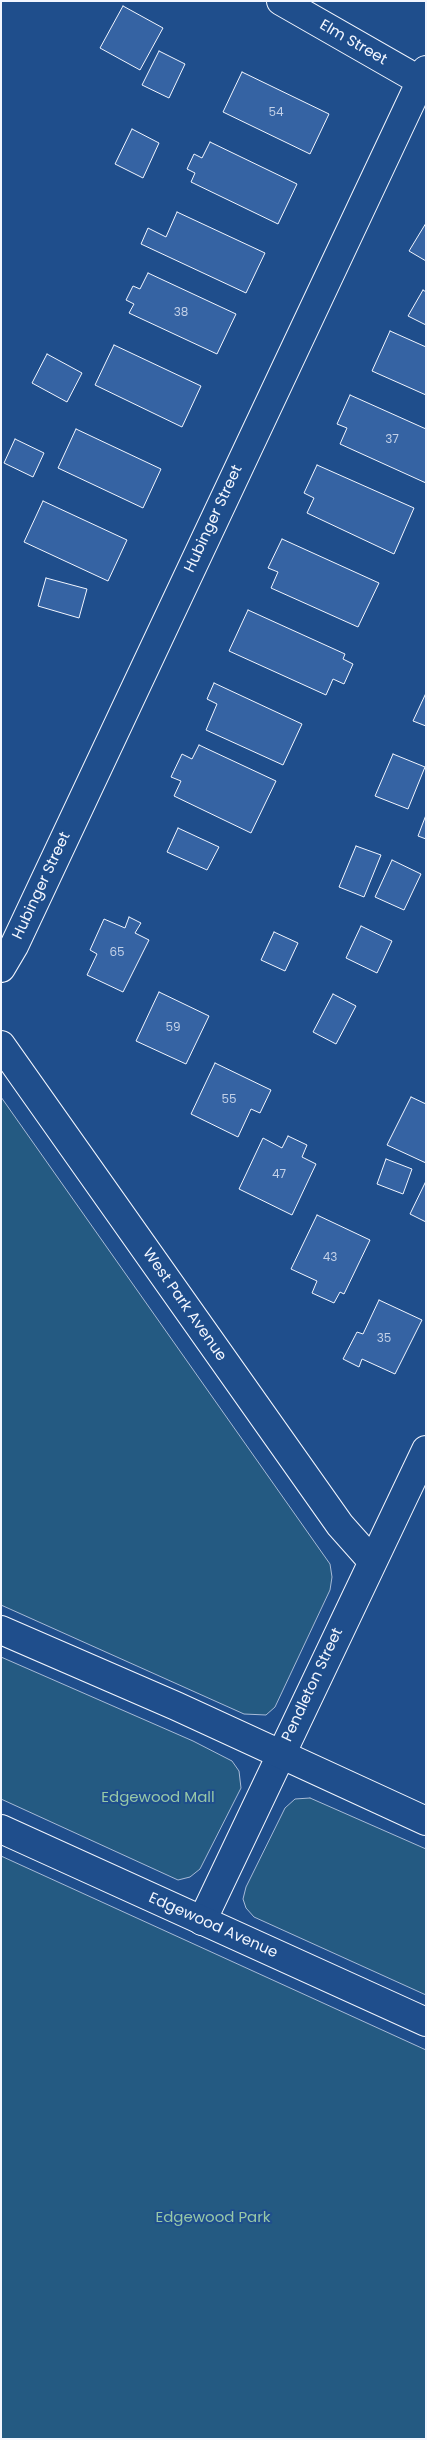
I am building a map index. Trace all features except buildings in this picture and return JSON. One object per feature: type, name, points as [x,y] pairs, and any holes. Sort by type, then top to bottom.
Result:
[{"type":"street","name":"Elm Street","points":[[281,1],[424,79]]},
{"type":"street","name":"Hubinger Street","points":[[1,968],[18,937],[424,79]]},
{"type":"street","name":"West Park Avenue","points":[[1,1045],[340,1525],[372,1561]]},
{"type":"street","name":"Pendleton Street","points":[[202,1921],[426,1450]]},
{"type":"street","points":[[1,1630],[426,1821]]},
{"type":"street","name":"Edgewood Avenue","points":[[1,1829],[426,2022]]},
{"type":"green space","points":[[1,1097],[330,1564],[332,1577],[330,1590],[275,1707],[266,1715],[244,1714],[1,1605]]},
{"type":"green space","name":"Edgewood Mall","points":[[1,1657],[193,1741],[232,1761],[239,1771],[241,1788],[200,1869],[190,1877],[178,1880],[1,1799]]},
{"type":"green space","points":[[310,1798],[426,1849],[426,1995],[254,1917],[246,1908],[243,1899],[246,1887],[285,1808],[295,1799]]},
{"type":"green space","name":"Edgewood Park","points":[[1,1856],[426,2050],[426,2439],[1,2439]]}]
